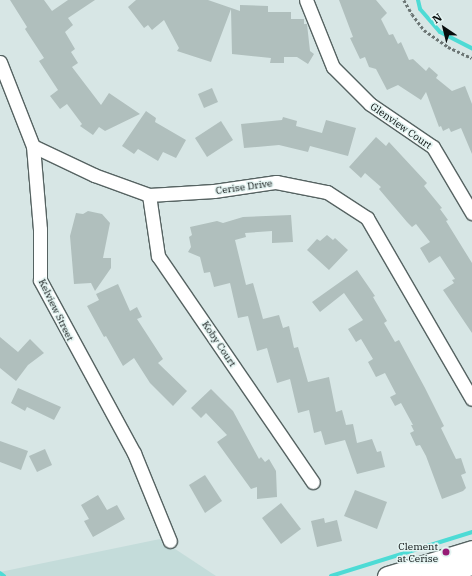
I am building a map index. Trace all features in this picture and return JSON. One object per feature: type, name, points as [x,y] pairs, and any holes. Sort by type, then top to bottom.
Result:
[{"type":"main road","points":[[387,576],[471,554]]},
{"type":"main road","points":[[429,576],[471,554]]},
{"type":"street","name":"Glenview Court","points":[[306,0],[333,67],[370,104],[433,147],[472,213]]},
{"type":"street","name":"Kelview Street","points":[[0,62],[32,146],[40,229],[40,280],[134,453],[170,541]]},
{"type":"street","name":"Cerise Drive","points":[[32,146],[94,175],[149,196],[214,191],[276,182],[327,192],[367,218],[472,399]]},
{"type":"street","name":"Koby Court","points":[[149,196],[158,256],[313,482]]},
{"type":"path","points":[[404,0],[424,30],[448,47],[472,58]]},
{"type":"shaded area","points":[[160,539],[216,576],[0,576],[0,572]]},
{"type":"building","points":[[10,0],[44,0],[52,11],[68,0],[95,0],[68,18],[73,25],[65,32],[75,49],[71,52],[78,63],[72,67],[101,105],[109,93],[140,114],[105,131],[99,127],[93,135],[80,126],[82,124],[67,104],[60,109],[50,96],[58,90],[39,61],[44,58],[25,29],[27,27]]},
{"type":"building","points":[[136,0],[208,0],[240,11],[240,5],[268,6],[268,12],[291,12],[291,19],[304,19],[304,24],[307,24],[310,51],[314,54],[308,64],[297,57],[284,57],[284,63],[270,63],[271,58],[232,54],[231,9],[211,62],[177,51],[179,48],[164,20],[152,30],[148,25],[144,28],[128,7]]},
{"type":"building","points":[[339,0],[376,0],[387,13],[381,19],[389,35],[393,34],[398,44],[401,42],[409,60],[413,59],[426,71],[429,67],[438,75],[436,78],[452,91],[465,86],[472,104],[472,154],[461,128],[451,132],[449,128],[443,131],[441,126],[439,127],[426,92],[421,100],[398,85],[387,90],[376,69],[369,67],[365,57],[360,59],[350,38],[353,37]]},
{"type":"building","points":[[212,88],[218,102],[204,108],[198,94]]},
{"type":"building","points":[[146,111],[156,118],[155,122],[186,140],[176,158],[163,152],[158,161],[138,149],[134,154],[122,146]]},
{"type":"building","points":[[283,117],[297,121],[296,126],[322,133],[326,120],[356,128],[348,156],[310,146],[308,152],[279,145],[244,148],[241,124],[282,120]]},
{"type":"building","points":[[221,121],[233,140],[207,157],[195,138]]},
{"type":"building","points":[[376,137],[386,146],[389,142],[427,183],[424,186],[442,208],[440,209],[448,220],[446,221],[472,263],[472,333],[443,290],[454,283],[452,280],[455,279],[440,256],[429,263],[420,248],[430,242],[416,224],[412,227],[407,222],[379,189],[381,187],[365,173],[361,178],[349,167]]},
{"type":"building","points":[[88,211],[102,214],[110,223],[103,258],[111,258],[111,268],[95,291],[91,283],[74,284],[70,236],[76,213],[83,214]]},
{"type":"building","points":[[291,215],[293,242],[272,243],[272,231],[245,233],[246,237],[235,240],[246,285],[253,283],[263,319],[279,315],[283,328],[289,326],[294,348],[298,347],[308,382],[329,377],[336,412],[342,410],[346,425],[353,424],[357,443],[372,439],[377,452],[381,451],[385,467],[357,474],[345,440],[325,445],[321,431],[314,433],[309,410],[298,413],[290,379],[277,383],[267,348],[257,351],[248,316],[238,318],[230,283],[214,287],[210,272],[204,273],[200,257],[188,252],[191,247],[189,237],[192,235],[190,227],[217,221],[223,223],[243,217]]},
{"type":"building","points":[[327,235],[333,240],[335,238],[348,250],[329,270],[307,250],[317,239],[320,241]]},
{"type":"building","points":[[357,270],[375,296],[373,297],[387,321],[384,323],[395,342],[399,340],[425,388],[444,426],[441,428],[456,459],[461,458],[466,473],[461,475],[466,488],[463,491],[442,499],[426,456],[420,445],[416,446],[410,433],[414,431],[411,425],[413,425],[401,403],[395,406],[390,397],[396,394],[385,373],[376,377],[368,362],[373,359],[361,339],[356,342],[348,329],[363,320],[344,293],[320,312],[312,302]]},
{"type":"building","points":[[118,284],[130,311],[137,307],[142,317],[137,319],[163,359],[158,363],[187,391],[173,406],[150,383],[134,358],[123,366],[106,336],[104,337],[87,306],[99,300],[96,294]]},
{"type":"building","points":[[0,337],[18,352],[30,339],[44,353],[28,365],[16,381],[0,368]]},
{"type":"building","points":[[18,388],[61,407],[54,420],[27,407],[25,411],[11,403]]},
{"type":"building","points":[[211,389],[233,411],[259,459],[261,457],[265,462],[269,459],[276,471],[277,497],[257,499],[257,487],[251,489],[217,442],[227,435],[206,413],[201,418],[191,408]]},
{"type":"building","points":[[0,441],[28,451],[21,470],[0,462]]},
{"type":"building","points":[[45,449],[52,465],[37,472],[29,456]]},
{"type":"building","points":[[205,475],[222,501],[205,513],[189,485]]},
{"type":"building","points":[[355,490],[387,502],[377,529],[344,516]]},
{"type":"building","points":[[98,495],[107,510],[117,505],[125,519],[93,537],[84,521],[89,519],[81,505]]},
{"type":"building","points":[[281,503],[301,529],[281,544],[262,518]]},
{"type":"building","points":[[324,518],[325,523],[337,520],[342,541],[317,547],[311,521]]},
{"type":"waterway","points":[[418,0],[420,9],[440,32],[472,48]]},
{"type":"waterway","points":[[331,576],[472,532]]},
{"type":"waterway","points":[[0,573],[4,576]]},
{"type":"place","name":"Clement at Cerise","points":[[446,552]]}]
